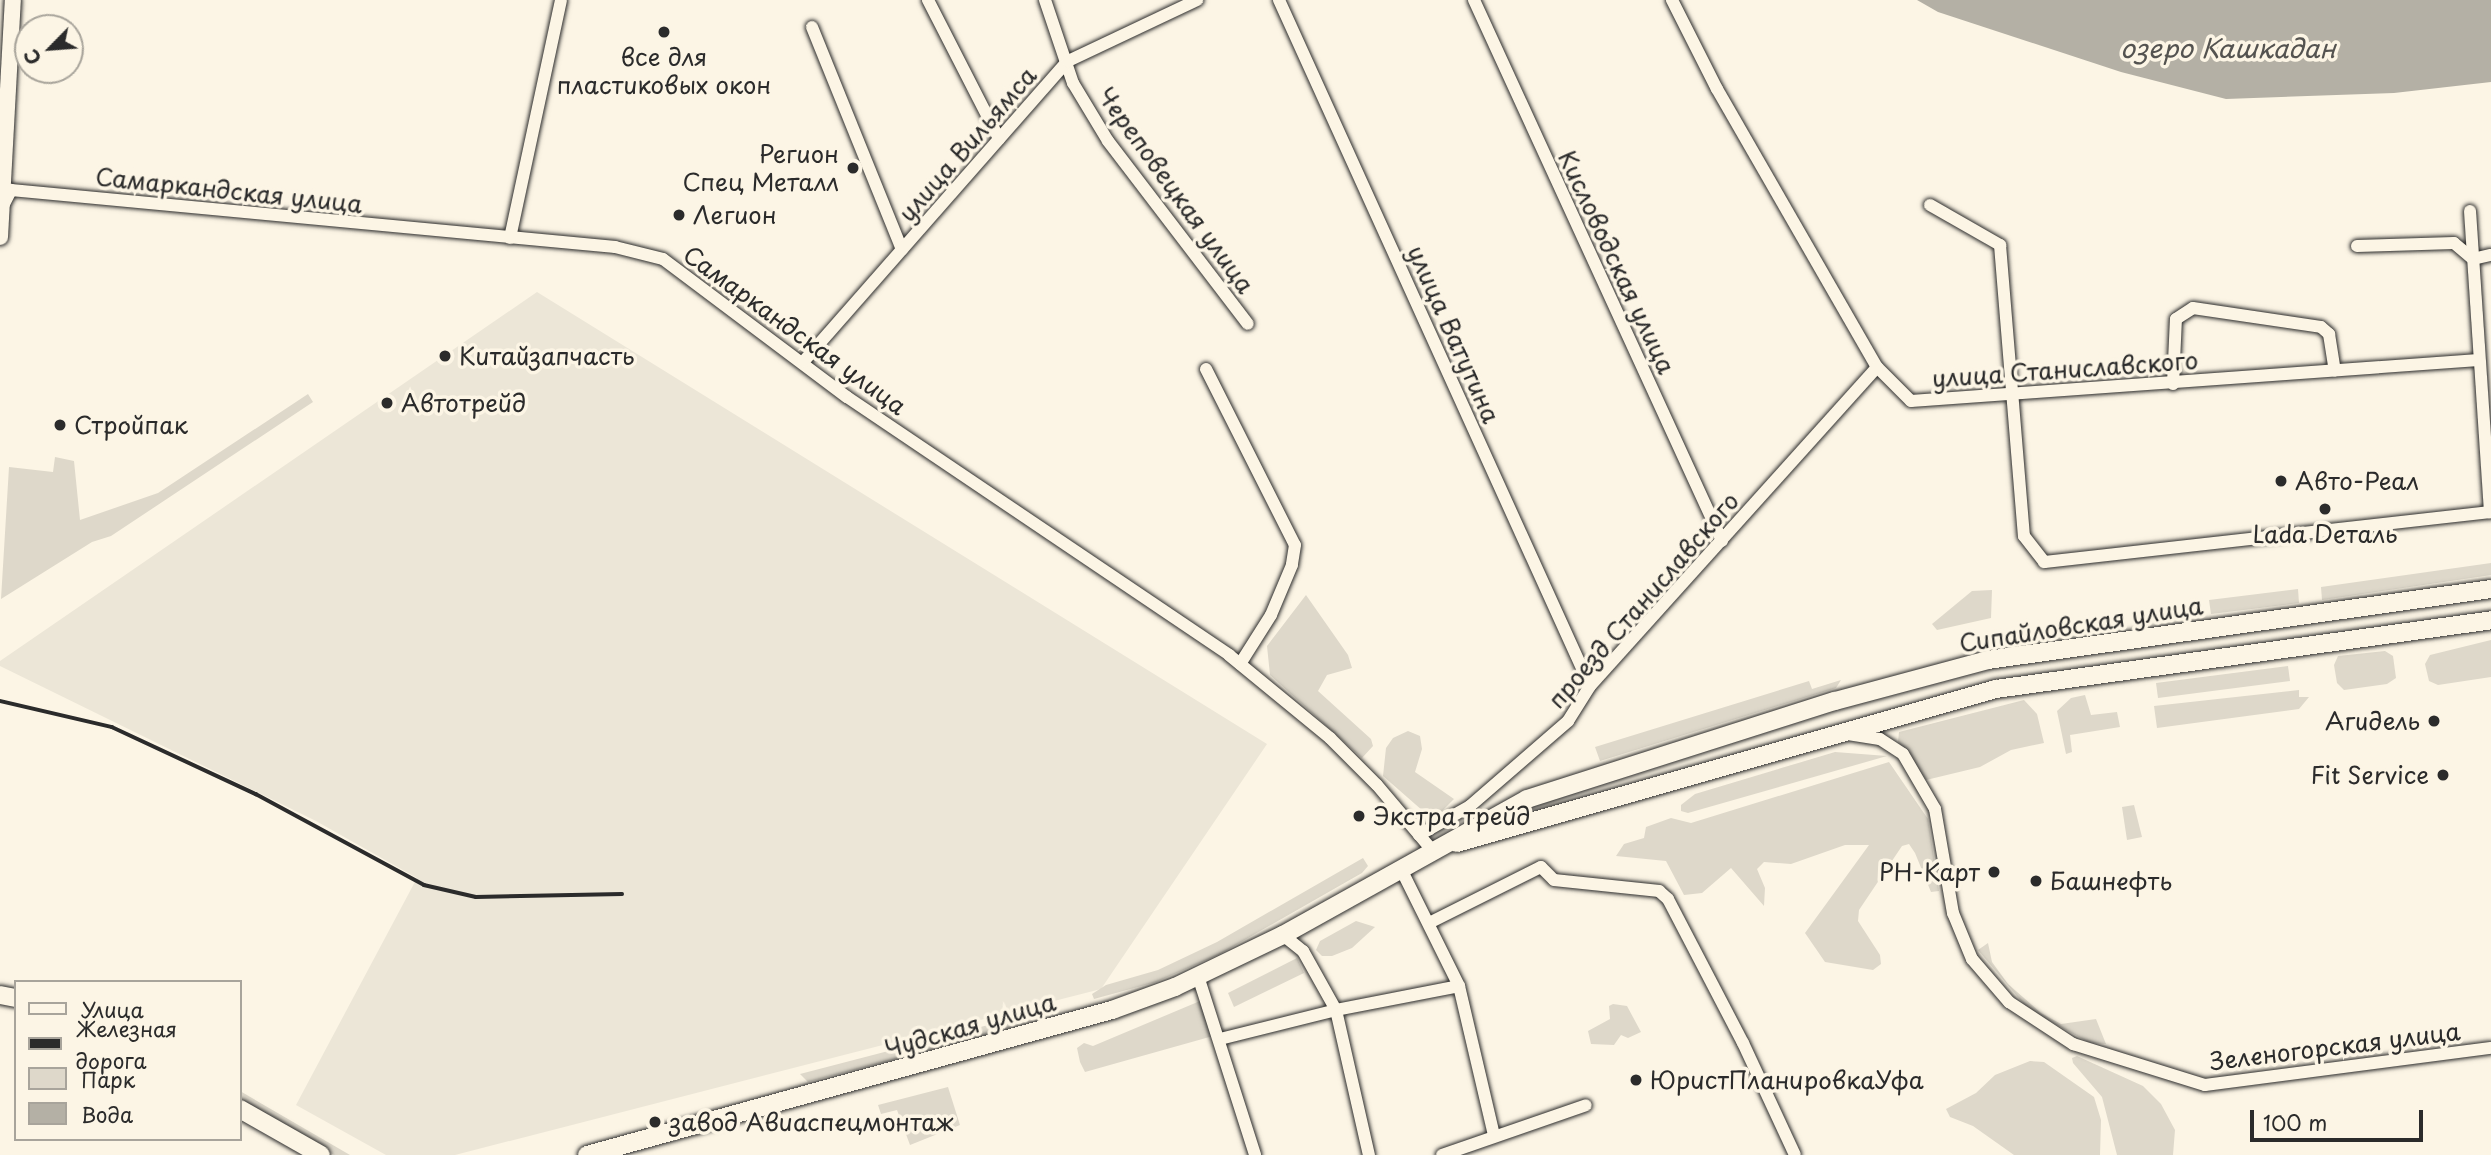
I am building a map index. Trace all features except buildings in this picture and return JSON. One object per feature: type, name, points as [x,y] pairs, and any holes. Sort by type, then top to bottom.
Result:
[{"type":"main road","name":"Сипайловская улица","points":[[1349,899],[1527,799],[1808,709],[1988,660],[2491,589]]},
{"type":"main road","points":[[2417,599],[2410,617],[2419,630]]},
{"type":"main road","name":"Сипайловская улица","points":[[1434,849],[1996,689],[2491,620]]},
{"type":"main road","points":[[1527,799],[1525,812],[1536,821]]},
{"type":"main road","name":"Чудская улица","points":[[587,1155],[1112,1010],[1198,976],[1349,899]]},
{"type":"main road","points":[[242,1110],[321,1155]]},
{"type":"street","points":[[0,237],[13,0]]},
{"type":"street","points":[[510,238],[561,0]]},
{"type":"street","points":[[928,0],[999,139]]},
{"type":"street","name":"Череповецкая улица","points":[[1045,0],[1053,33],[1068,61],[1073,83],[1108,141],[1248,324]]},
{"type":"street","name":"улица Вильямса","points":[[804,361],[1068,61],[1197,0]]},
{"type":"street","name":"улица Ватутина","points":[[1279,0],[1590,686]]},
{"type":"street","name":"Кисловодская улица","points":[[1474,0],[1721,541]]},
{"type":"street","name":"улица Станиславского","points":[[1672,0],[1717,89],[1877,367],[1911,401],[2011,396],[2479,360]]},
{"type":"street","points":[[813,27],[902,250]]},
{"type":"street","name":"Самаркандская улица","points":[[2,208],[11,190],[615,247],[663,259],[804,361],[848,397],[1240,664],[1330,738],[1434,849]]},
{"type":"street","points":[[1930,205],[2000,245],[2024,536],[2044,562],[2491,512],[2486,411],[2479,360],[2484,338],[2473,259],[2470,211]]},
{"type":"street","points":[[2357,246],[2454,243],[2473,259]]},
{"type":"street","points":[[2473,259],[2491,255]]},
{"type":"street","points":[[2174,383],[2176,319],[2193,308],[2321,327],[2329,334],[2334,371]]},
{"type":"street","name":"проезд Станиславского","points":[[1419,835],[1470,806],[1568,721],[1590,686],[1877,367]]},
{"type":"street","points":[[1206,369],[1294,545],[1292,565],[1271,615],[1240,664]]},
{"type":"street","name":"Зеленогорская улица","points":[[1832,735],[1880,739],[1903,754],[1923,783],[1943,837],[1953,913],[1972,959],[2009,1002],[2073,1044],[2205,1085],[2491,1048]]},
{"type":"street","points":[[1431,922],[1541,867],[1554,880],[1659,891],[1668,899],[1743,1042],[1795,1155]]},
{"type":"street","points":[[1401,869],[1431,922],[1459,986],[1494,1135]]},
{"type":"street","points":[[1283,935],[1303,951],[1336,1010],[1369,1155]]},
{"type":"street","points":[[1198,976],[1255,1155]]},
{"type":"street","points":[[1220,1039],[1336,1010],[1459,986]]},
{"type":"street","points":[[1442,1155],[1586,1105]]},
{"type":"shaded area","points":[[537,292],[1267,744],[1101,989],[455,1155],[386,1155],[296,1105],[417,878],[316,821],[0,666],[0,661]]},
{"type":"green space","points":[[308,394],[313,402],[111,536],[92,542],[1,599],[9,467],[53,472],[55,457],[74,461],[80,520],[158,493]]},
{"type":"green space","points":[[2491,563],[2491,575],[2322,600],[2321,587]]},
{"type":"green space","points":[[2298,589],[2299,603],[2211,614],[2209,600]]},
{"type":"green space","points":[[1992,590],[1991,618],[1937,630],[1932,624],[1972,591]]},
{"type":"green space","points":[[1306,595],[1348,655],[1352,668],[1327,675],[1318,691],[1371,739],[1373,746],[1362,758],[1270,675],[1267,646]]},
{"type":"green space","points":[[2491,640],[2491,677],[2438,685],[2429,681],[2425,664],[2430,655]]},
{"type":"green space","points":[[2385,651],[2393,656],[2396,678],[2387,684],[2344,690],[2337,683],[2334,665],[2338,656]]},
{"type":"green space","points":[[2288,666],[2290,681],[2158,698],[2156,683]]},
{"type":"green space","points":[[1841,680],[1836,688],[1600,761],[1595,747],[1809,681],[1812,689]]},
{"type":"green space","points":[[2299,690],[2299,697],[2309,697],[2299,709],[2157,728],[2154,706]]},
{"type":"green space","points":[[2085,695],[2091,715],[2117,712],[2120,727],[2070,735],[2072,752],[2066,754],[2057,711],[2071,698]]},
{"type":"green space","points":[[2024,700],[2037,714],[2044,743],[2011,750],[1980,767],[1926,780],[1898,742],[1899,732]]},
{"type":"green space","points":[[1408,731],[1420,736],[1422,749],[1415,772],[1454,799],[1436,817],[1431,818],[1383,776],[1386,748],[1393,738]]},
{"type":"green space","points":[[1835,752],[1887,756],[1688,813],[1681,811],[1681,805],[1695,794]]},
{"type":"green space","points":[[1889,762],[1928,819],[1939,891],[1931,892],[1915,853],[1909,844],[1902,846],[1859,910],[1858,921],[1880,955],[1881,964],[1873,970],[1825,962],[1805,933],[1869,845],[1845,845],[1791,864],[1764,862],[1757,869],[1765,888],[1764,906],[1731,868],[1702,893],[1684,895],[1666,861],[1616,856],[1624,844],[1644,838],[1646,827],[1671,818],[1691,823]]},
{"type":"green space","points":[[2134,805],[2142,837],[2127,840],[2122,807]]},
{"type":"green space","points":[[1363,858],[1368,866],[1362,873],[1220,954],[1156,982],[1094,999],[1092,994],[1106,985],[1158,970],[1217,942]]},
{"type":"green space","points":[[1356,921],[1375,927],[1352,948],[1332,956],[1322,956],[1316,950],[1320,941]]},
{"type":"green space","points":[[1988,943],[1992,962],[2008,984],[2041,1013],[2061,1024],[2096,1019],[2106,1044],[2090,1043],[2028,1009],[1978,950]]},
{"type":"green space","points":[[1297,958],[1304,973],[1234,1007],[1228,993]]},
{"type":"green space","points":[[1200,1001],[1213,1036],[1085,1072],[1077,1048],[1084,1043],[1093,1046]]},
{"type":"green space","points":[[1609,1006],[1627,1006],[1641,1032],[1628,1038],[1621,1035],[1614,1045],[1591,1044],[1588,1031],[1610,1019]]},
{"type":"green space","points":[[1015,1018],[1009,1029],[808,1082],[800,1074]]},
{"type":"green space","points":[[2077,1056],[2143,1086],[2161,1104],[2175,1130],[2173,1155],[2117,1155],[2102,1097],[2073,1063],[2072,1058]]},
{"type":"green space","points":[[2030,1061],[2044,1062],[2094,1097],[2101,1120],[2100,1155],[2014,1155],[1973,1126],[1950,1117],[1946,1109],[1976,1093],[1995,1075]]},
{"type":"green space","points":[[948,1087],[960,1125],[910,1145],[897,1110],[881,1114],[878,1105]]},
{"type":"green space","points":[[242,1092],[350,1155],[334,1155],[242,1101]]},
{"type":"water","name":"озеро Кашкадан","points":[[1917,0],[2491,0],[2491,82],[2394,93],[2226,99],[2121,72],[1938,12]]},
{"type":"railway","points":[[0,701],[112,727],[256,794],[424,885],[476,897],[622,894]]},
{"type":"place","name":"все для пластиковых окон","points":[[664,32]]},
{"type":"place","name":"Регион Спец Металл","points":[[853,168]]},
{"type":"place","name":"Легион","points":[[679,215]]},
{"type":"place","name":"Китайзапчасть","points":[[445,356]]},
{"type":"place","name":"Автотрейд","points":[[387,403]]},
{"type":"place","name":"Стройпак","points":[[60,425]]},
{"type":"place","name":"Авто-Реал","points":[[2281,481]]},
{"type":"place","name":"Lada Dеталь","points":[[2325,509]]},
{"type":"place","name":"Агидель","points":[[2434,721]]},
{"type":"place","name":"Fit Service","points":[[2443,775]]},
{"type":"place","name":"Экстра трейд","points":[[1359,816]]},
{"type":"place","name":"РН-Карт","points":[[1994,872]]},
{"type":"place","name":"Башнефть","points":[[2036,881]]},
{"type":"place","name":"ЮристПланировкаУфа","points":[[1636,1080]]},
{"type":"place","name":"завод Авиаспецмонтаж","points":[[655,1122]]}]
